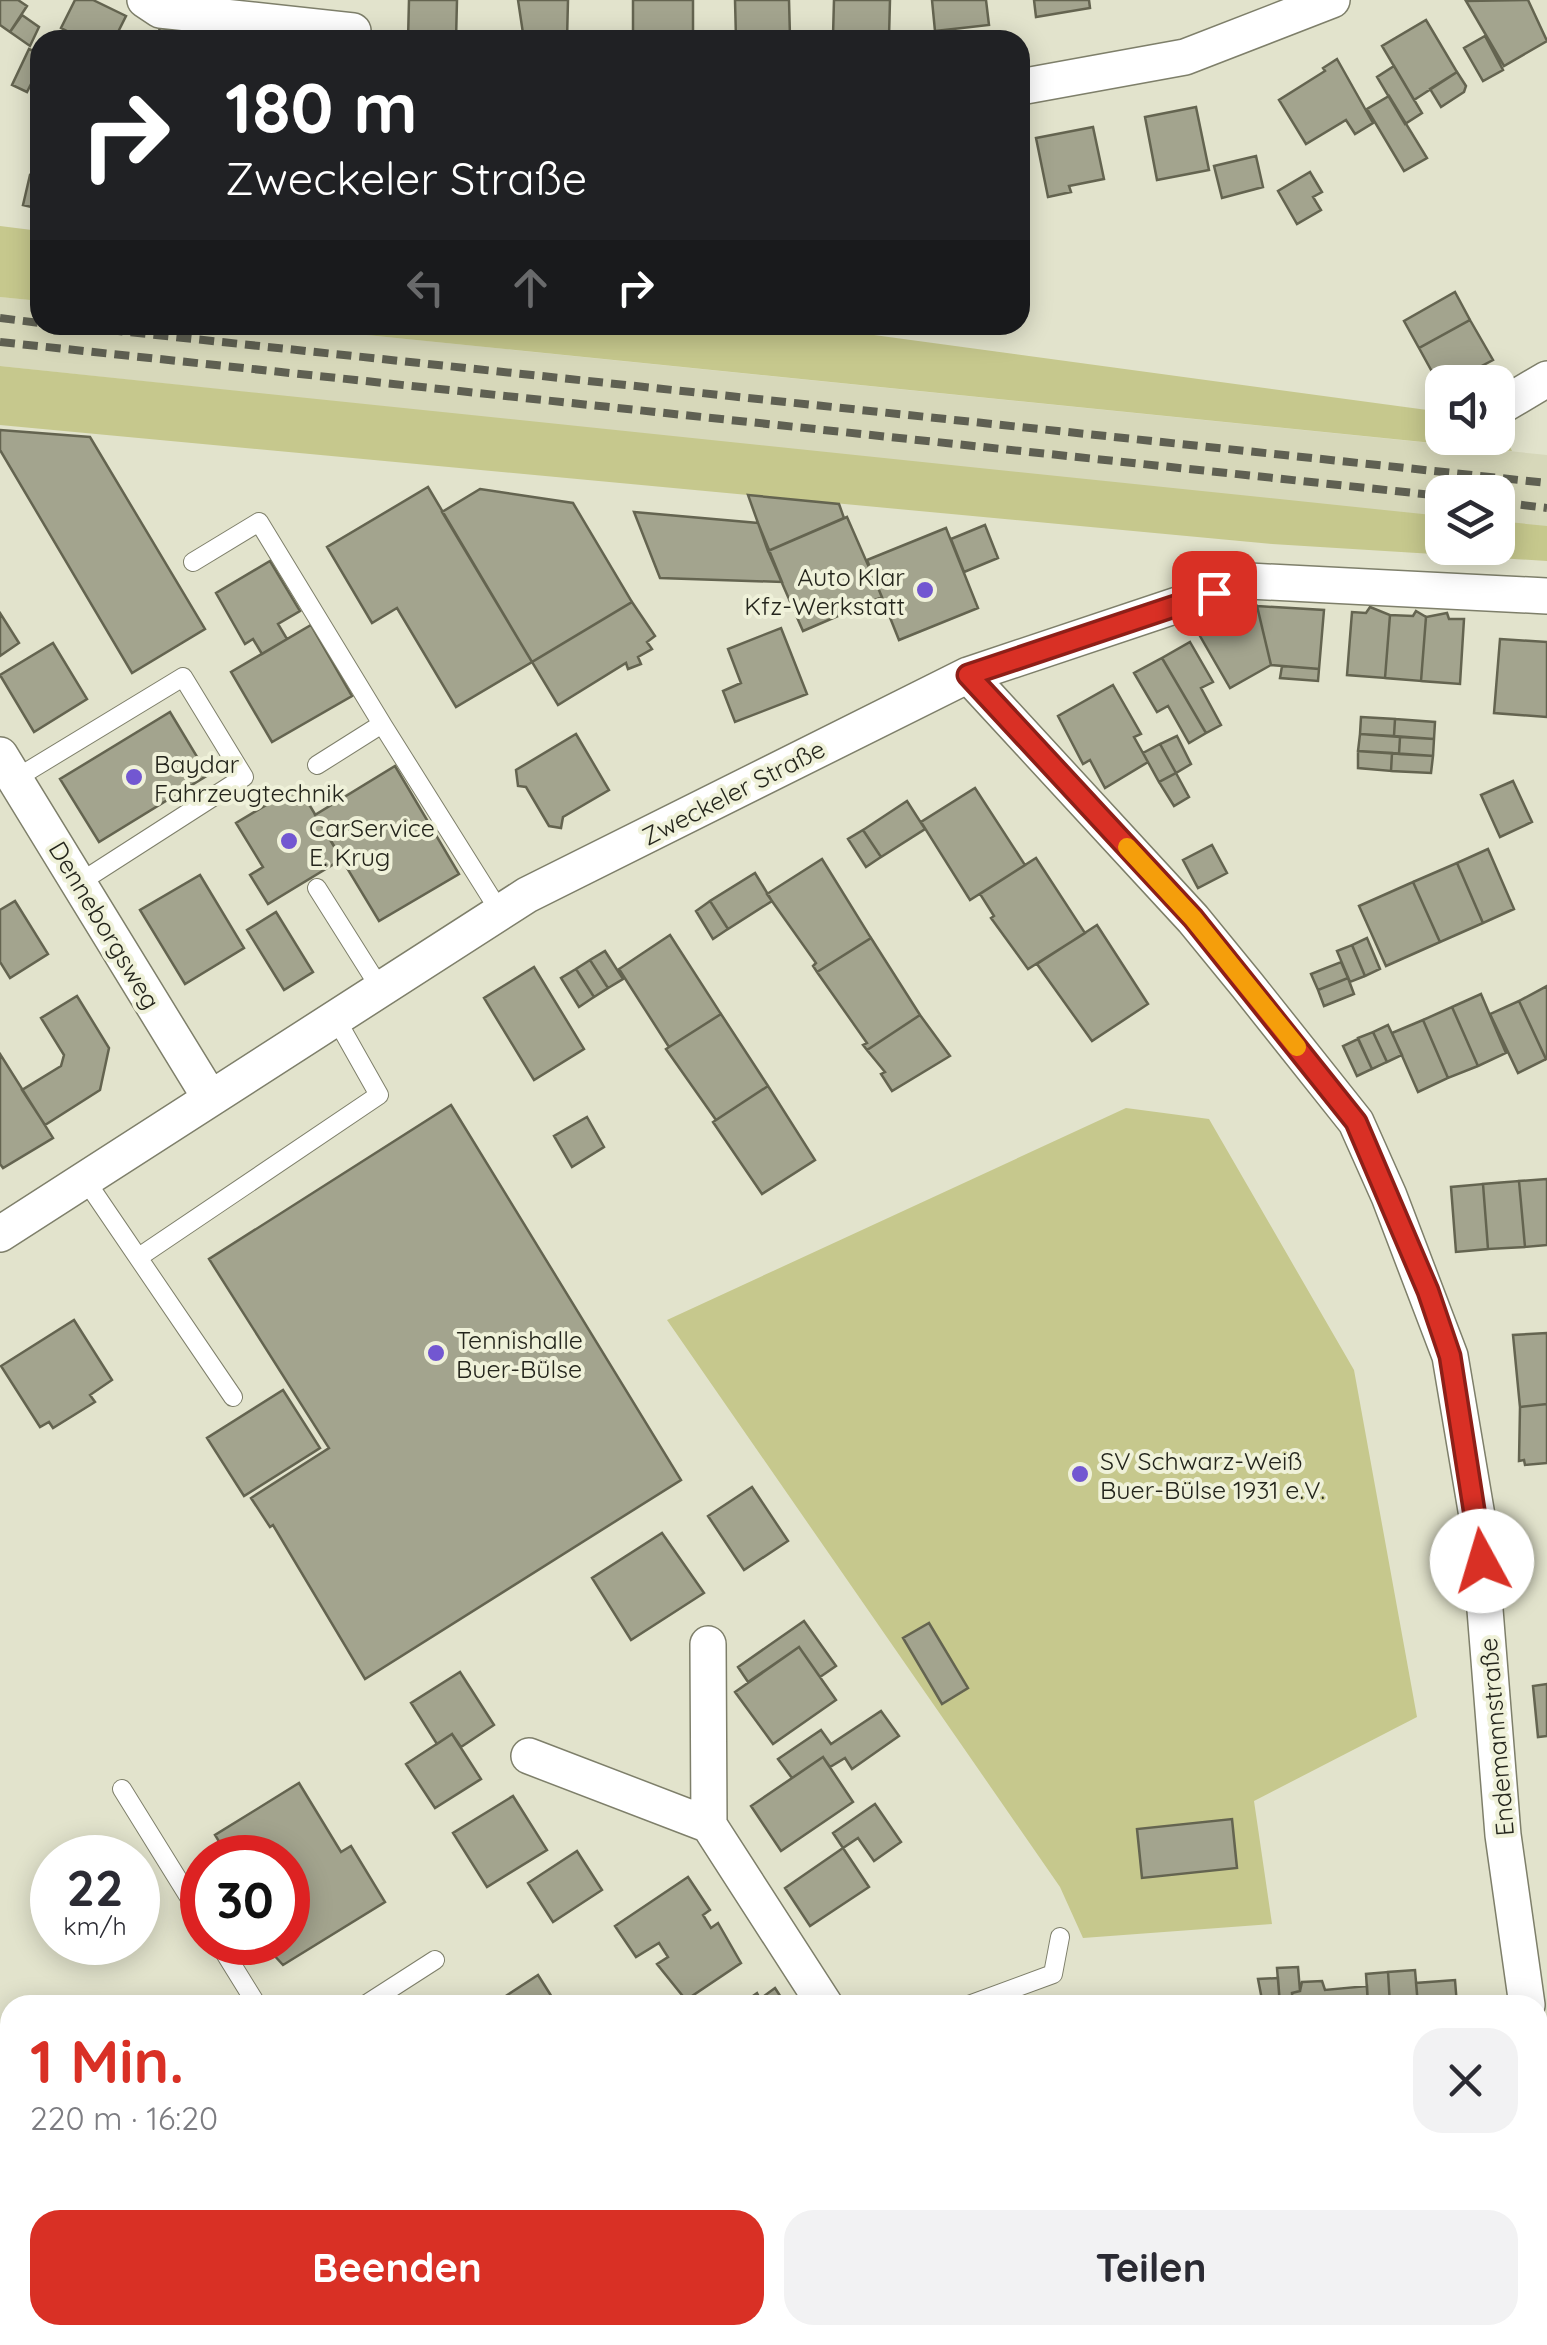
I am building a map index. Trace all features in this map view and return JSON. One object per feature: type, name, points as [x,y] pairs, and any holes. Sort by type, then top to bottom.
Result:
[{"type":"street","points":[[145,0],[160,10],[352,24]]},
{"type":"street","points":[[1030,85],[1185,57],[1332,0]]},
{"type":"street","points":[[1515,398],[1547,379]]},
{"type":"street","name":"Zweckeler Straße","points":[[0,1234],[500,912],[968,675],[1249,582],[1547,596]]},
{"type":"street","name":"Endemannstraße","points":[[968,675],[1193,918],[1356,1122],[1390,1196],[1450,1356],[1478,1522],[1504,1835],[1526,1995]]},
{"type":"street","name":"Denneborgsweg","points":[[8,767],[209,1096]]},
{"type":"street","points":[[708,1644],[709,1824],[820,1995]]},
{"type":"street","points":[[529,1756],[709,1824]]},
{"type":"lane","points":[[193,562],[259,522],[500,912]]},
{"type":"lane","points":[[8,767],[183,677],[194,694],[244,777],[79,883]]},
{"type":"lane","points":[[317,766],[382,724]]},
{"type":"lane","points":[[317,888],[380,988]]},
{"type":"lane","points":[[139,1257],[380,1095],[335,1017]]},
{"type":"lane","points":[[84,1178],[234,1397]]},
{"type":"lane","points":[[122,1789],[180,1883]]},
{"type":"lane","points":[[996,1995],[1053,1974],[1060,1936]]},
{"type":"lane","points":[[381,1995],[435,1960]]},
{"type":"lane","points":[[232,1965],[251,1995]]},
{"type":"shaded area","points":[[0,297],[30,300],[30,335],[366,335],[1425,443],[1425,455],[1515,455],[1515,452],[1547,455],[1547,531],[1515,528],[1515,475],[1425,475],[1425,518],[0,366]]},
{"type":"green space","points":[[0,226],[30,230],[30,300],[0,297]]},
{"type":"green space","points":[[367,335],[874,335],[1425,410],[1425,442]]},
{"type":"green space","points":[[0,366],[1425,514],[1425,553],[1272,544],[0,425]]},
{"type":"green space","points":[[1515,523],[1547,526],[1547,561],[1515,559]]},
{"type":"green space","points":[[1126,1108],[1209,1119],[1354,1370],[1417,1717],[1254,1801],[1272,1924],[1083,1938],[1060,1887],[667,1320]]},
{"type":"building","points":[[0,0],[18,0],[27,6],[10,32],[0,25]]},
{"type":"building","points":[[75,0],[93,0],[126,16],[119,30],[61,28]]},
{"type":"building","points":[[409,0],[457,0],[456,30],[408,30]]},
{"type":"building","points":[[518,0],[568,0],[567,30],[522,30]]},
{"type":"building","points":[[633,0],[693,0],[693,30],[633,30]]},
{"type":"building","points":[[735,0],[789,0],[790,30],[736,30]]},
{"type":"building","points":[[834,0],[890,0],[889,30],[833,30]]},
{"type":"building","points":[[932,0],[986,0],[989,25],[935,30]]},
{"type":"building","points":[[1034,0],[1089,0],[1090,8],[1036,17]]},
{"type":"building","points":[[1528,0],[1547,41],[1504,66],[1466,1]]},
{"type":"building","points":[[22,15],[39,27],[30,30],[30,46],[10,32]]},
{"type":"building","points":[[1426,20],[1457,72],[1414,100],[1382,46]]},
{"type":"building","points":[[1485,36],[1503,70],[1483,81],[1464,48]]},
{"type":"building","points":[[29,49],[30,49],[27,92],[12,85]]},
{"type":"building","points":[[1337,59],[1373,123],[1355,134],[1346,120],[1306,144],[1279,100]]},
{"type":"building","points":[[1394,66],[1422,113],[1405,124],[1377,77]]},
{"type":"building","points":[[1457,72],[1466,86],[1464,92],[1441,107],[1430,89]]},
{"type":"building","points":[[1389,96],[1427,158],[1404,171],[1367,109]]},
{"type":"building","points":[[1196,107],[1209,170],[1157,180],[1145,117]]},
{"type":"building","points":[[1093,127],[1104,179],[1069,186],[1071,192],[1048,197],[1036,138]]},
{"type":"building","points":[[1256,156],[1263,187],[1222,198],[1214,166]]},
{"type":"building","points":[[1310,172],[1322,192],[1313,197],[1321,210],[1297,224],[1278,191]]},
{"type":"building","points":[[30,175],[30,207],[23,205]]},
{"type":"building","points":[[1455,292],[1470,320],[1419,348],[1404,321]]},
{"type":"building","points":[[1470,320],[1493,360],[1483,365],[1428,365],[1419,348]]},
{"type":"building","points":[[0,430],[90,437],[205,629],[132,673],[0,450]]},
{"type":"building","points":[[428,487],[532,662],[456,707],[397,608],[372,623],[327,547]]},
{"type":"building","points":[[480,489],[573,503],[632,602],[532,662],[442,512]]},
{"type":"building","points":[[748,495],[839,504],[844,518],[768,551]]},
{"type":"building","points":[[634,512],[758,523],[782,582],[660,578]]},
{"type":"building","points":[[847,517],[882,597],[803,631],[768,551]]},
{"type":"building","points":[[985,525],[998,558],[964,572],[951,539]]},
{"type":"building","name":"Auto Klar Kfz-Werkstatt","points":[[946,528],[978,608],[899,640],[867,560]]},
{"type":"building","points":[[270,561],[300,611],[278,624],[287,639],[262,654],[253,639],[245,644],[216,593]]},
{"type":"building","points":[[632,602],[655,636],[647,642],[652,649],[638,657],[641,664],[628,669],[626,663],[558,705],[532,662]]},
{"type":"building","points":[[1257,606],[1324,610],[1319,669],[1271,665]]},
{"type":"building","points":[[1257,606],[1271,665],[1230,688],[1200,636]]},
{"type":"building","points":[[1370,607],[1390,615],[1385,678],[1347,675],[1352,612],[1366,613]]},
{"type":"building","points":[[1416,611],[1426,617],[1421,681],[1385,678],[1390,615],[1413,616]]},
{"type":"building","points":[[0,613],[19,643],[0,656]]},
{"type":"building","points":[[1447,613],[1449,619],[1464,619],[1460,684],[1421,681],[1426,617]]},
{"type":"building","points":[[311,625],[352,696],[272,742],[231,672]]},
{"type":"building","points":[[781,628],[807,694],[735,722],[723,691],[741,683],[728,649]]},
{"type":"building","points":[[1500,639],[1547,642],[1547,717],[1494,713]]},
{"type":"building","points":[[1190,642],[1213,682],[1201,688],[1221,725],[1206,733],[1162,658]]},
{"type":"building","points":[[53,643],[87,699],[34,732],[0,675]]},
{"type":"building","points":[[1162,658],[1206,733],[1189,743],[1168,706],[1157,712],[1134,673]]},
{"type":"building","points":[[1282,666],[1319,669],[1318,681],[1280,678]]},
{"type":"building","points":[[1113,685],[1141,734],[1134,737],[1148,762],[1105,788],[1090,760],[1083,764],[1058,716]]},
{"type":"building","name":"Baydar Fahrzeugtechnik","points":[[170,712],[208,775],[99,842],[60,779]]},
{"type":"building","points":[[1361,717],[1395,719],[1394,736],[1360,734]]},
{"type":"building","points":[[1395,719],[1435,722],[1434,739],[1394,736]]},
{"type":"building","points":[[576,734],[609,790],[563,817],[561,828],[549,826],[526,787],[518,786],[516,770]]},
{"type":"building","points":[[1360,734],[1400,737],[1399,754],[1358,751]]},
{"type":"building","points":[[1177,736],[1191,764],[1176,773],[1160,744]]},
{"type":"building","points":[[1400,737],[1434,739],[1433,756],[1399,754]]},
{"type":"building","points":[[1160,744],[1176,773],[1159,782],[1143,753]]},
{"type":"building","points":[[1358,751],[1392,753],[1391,771],[1358,768]]},
{"type":"building","points":[[1392,753],[1433,756],[1431,773],[1391,771]]},
{"type":"building","points":[[395,766],[459,874],[379,921],[315,815]]},
{"type":"building","points":[[1176,773],[1189,797],[1174,806],[1159,782]]},
{"type":"building","points":[[1513,781],[1532,822],[1500,837],[1481,795]]},
{"type":"building","name":"CarService E. Krug","points":[[298,786],[342,859],[268,904],[250,875],[263,867],[236,823]]},
{"type":"building","points":[[975,788],[1025,865],[970,900],[921,822]]},
{"type":"building","points":[[907,801],[925,829],[881,857],[863,830]]},
{"type":"building","points":[[863,830],[881,857],[866,867],[848,839]]},
{"type":"building","points":[[1212,845],[1227,873],[1198,888],[1183,860]]},
{"type":"building","points":[[1488,849],[1514,909],[1483,923],[1457,863]]},
{"type":"building","points":[[1036,858],[1085,933],[1028,969],[991,918],[994,916],[980,894]]},
{"type":"building","points":[[822,859],[871,938],[817,972],[813,966],[816,963],[767,894]]},
{"type":"building","points":[[1457,863],[1483,923],[1440,942],[1413,882]]},
{"type":"building","points":[[755,873],[772,901],[728,929],[710,901]]},
{"type":"building","points":[[200,875],[244,948],[185,984],[140,910]]},
{"type":"building","points":[[1413,882],[1440,942],[1386,966],[1359,906]]},
{"type":"building","points":[[15,901],[48,954],[10,978],[0,962],[0,910]]},
{"type":"building","points":[[710,901],[728,929],[713,939],[696,911]]},
{"type":"building","points":[[276,912],[313,972],[284,990],[247,930]]},
{"type":"building","points":[[1097,925],[1148,1004],[1092,1041],[1037,964]]},
{"type":"building","points":[[670,935],[721,1014],[669,1047],[619,969]]},
{"type":"building","points":[[871,938],[920,1015],[867,1050],[863,1045],[867,1043],[817,972]]},
{"type":"building","points":[[1367,938],[1380,969],[1365,976],[1352,945]]},
{"type":"building","points":[[1352,945],[1365,976],[1350,982],[1337,951]]},
{"type":"building","points":[[605,951],[623,979],[608,988],[590,960]]},
{"type":"building","points":[[590,960],[608,988],[594,997],[576,969]]},
{"type":"building","points":[[1341,962],[1348,978],[1318,990],[1311,974]]},
{"type":"building","points":[[534,967],[584,1049],[534,1080],[484,998]]},
{"type":"building","points":[[576,969],[594,997],[579,1007],[561,978]]},
{"type":"building","points":[[1348,978],[1354,994],[1324,1006],[1318,990]]},
{"type":"building","points":[[1547,986],[1547,1058],[1546,1059],[1519,1001]]},
{"type":"building","points":[[1481,994],[1506,1053],[1478,1066],[1452,1007]]},
{"type":"building","points":[[77,996],[109,1048],[100,1090],[45,1125],[22,1090],[61,1066],[64,1055],[41,1018]]},
{"type":"building","points":[[1519,1001],[1546,1059],[1518,1073],[1490,1014]]},
{"type":"building","points":[[1452,1007],[1478,1066],[1448,1078],[1423,1020]]},
{"type":"building","points":[[721,1014],[768,1086],[716,1120],[666,1049]]},
{"type":"building","points":[[920,1015],[950,1056],[892,1091],[881,1074],[885,1072],[867,1050]]},
{"type":"building","points":[[1423,1020],[1448,1078],[1418,1092],[1392,1033]]},
{"type":"building","points":[[1388,1025],[1402,1055],[1387,1062],[1373,1032]]},
{"type":"building","points":[[1373,1032],[1387,1062],[1372,1069],[1358,1038]]},
{"type":"building","points":[[1358,1039],[1372,1069],[1357,1076],[1343,1046]]},
{"type":"building","points":[[0,1054],[53,1138],[3,1168],[0,1164]]},
{"type":"building","points":[[768,1086],[815,1160],[762,1194],[713,1122]]},
{"type":"building","name":"Tennishalle Buer-Bülse","points":[[451,1105],[681,1480],[365,1679],[273,1525],[270,1527],[251,1498],[329,1448],[209,1259]]},
{"type":"building","points":[[587,1117],[604,1147],[572,1167],[554,1136]]},
{"type":"building","points":[[1547,1179],[1547,1245],[1525,1247],[1519,1181]]},
{"type":"building","points":[[1519,1181],[1525,1247],[1488,1249],[1483,1184]]},
{"type":"building","points":[[1483,1184],[1488,1249],[1456,1252],[1451,1187]]},
{"type":"building","points":[[74,1320],[112,1380],[90,1395],[95,1402],[53,1428],[49,1422],[40,1427],[1,1366]]},
{"type":"building","points":[[1547,1333],[1547,1404],[1520,1407],[1513,1335]]},
{"type":"building","points":[[283,1390],[320,1448],[244,1496],[207,1438]]},
{"type":"building","points":[[1547,1404],[1547,1463],[1525,1465],[1524,1460],[1519,1461],[1520,1407]]},
{"type":"building","points":[[752,1487],[788,1541],[744,1570],[708,1516]]},
{"type":"building","points":[[662,1533],[704,1593],[631,1640],[592,1578]]},
{"type":"building","points":[[804,1621],[836,1666],[820,1677],[799,1647],[748,1682],[738,1667]]},
{"type":"building","points":[[929,1623],[968,1688],[942,1704],[903,1638]]},
{"type":"building","points":[[799,1647],[836,1700],[773,1744],[735,1692]]},
{"type":"building","points":[[460,1672],[494,1725],[461,1747],[452,1734],[437,1744],[411,1703]]},
{"type":"building","points":[[1547,1684],[1547,1736],[1538,1737],[1533,1686]]},
{"type":"building","points":[[881,1711],[899,1736],[852,1769],[845,1758],[830,1767],[823,1757],[792,1778],[778,1759],[821,1730],[831,1744]]},
{"type":"building","points":[[452,1734],[481,1779],[435,1808],[406,1764]]},
{"type":"building","points":[[823,1757],[853,1802],[781,1851],[751,1806]]},
{"type":"building","points":[[299,1783],[341,1852],[351,1846],[385,1902],[310,1948],[310,1835],[215,1835]]},
{"type":"building","points":[[513,1796],[547,1850],[487,1887],[453,1833]]},
{"type":"building","points":[[875,1804],[901,1842],[874,1861],[858,1838],[843,1848],[833,1833]]},
{"type":"building","points":[[1232,1819],[1237,1868],[1142,1878],[1137,1829]]},
{"type":"building","points":[[843,1848],[869,1887],[810,1926],[785,1888]]},
{"type":"building","points":[[577,1851],[602,1890],[553,1922],[528,1883]]},
{"type":"building","points":[[688,1877],[710,1910],[703,1915],[711,1928],[718,1923],[741,1963],[693,1995],[682,1995],[657,1964],[668,1957],[659,1943],[636,1957],[615,1926]]},
{"type":"building","points":[[1298,1967],[1300,1991],[1279,1995],[1277,1968]]},
{"type":"building","points":[[1415,1970],[1417,1995],[1389,1995],[1388,1972]]},
{"type":"building","points":[[1388,1972],[1389,1995],[1367,1995],[1366,1974]]},
{"type":"building","points":[[538,1975],[551,1995],[507,1995]]},
{"type":"building","points":[[1278,1978],[1279,1995],[1261,1995],[1258,1979]]},
{"type":"building","points":[[1455,1980],[1456,1995],[1417,1995],[1416,1983]]},
{"type":"building","points":[[1322,1981],[1325,1990],[1367,1986],[1367,1995],[1292,1995],[1300,1991],[1302,1982]]},
{"type":"railway","points":[[0,318],[30,322]]},
{"type":"railway","points":[[156,335],[1547,483]]},
{"type":"railway","points":[[0,342],[1425,494]]},
{"type":"railway","points":[[1515,504],[1547,508]]},
{"type":"slow traffic","points":[[1127,847],[1193,918],[1297,1047]]},
{"type":"place","name":"Auto Klar Kfz-Werkstatt","points":[[925,590]]},
{"type":"place","name":"Baydar Fahrzeugtechnik","points":[[134,777]]},
{"type":"place","name":"CarService E. Krug","points":[[289,841]]},
{"type":"place","name":"Tennishalle Buer-Bülse","points":[[436,1353]]},
{"type":"place","name":"SV Schwarz-Weiß Buer-Bülse 1931 e.V.","points":[[1080,1474]]},
{"type":"route","points":[[1214,593],[968,675],[1193,918],[1356,1122],[1390,1196],[1450,1356],[1482,1561]]}]
